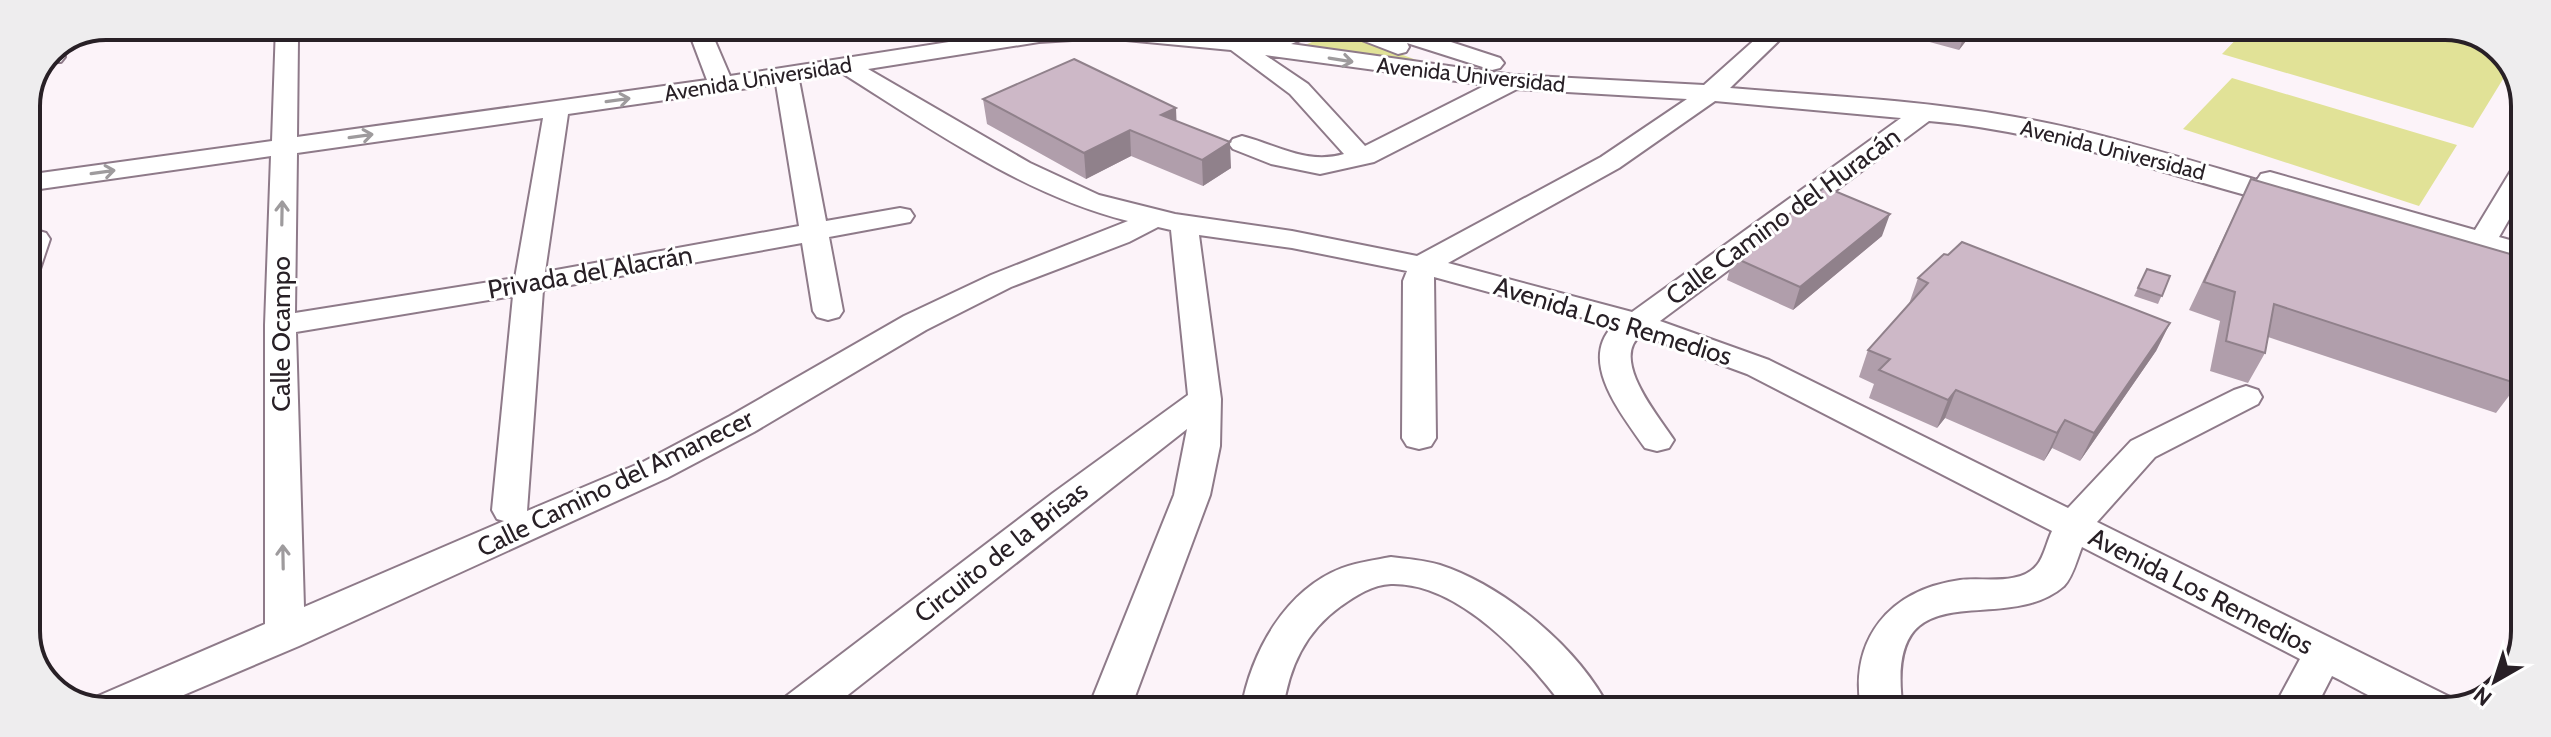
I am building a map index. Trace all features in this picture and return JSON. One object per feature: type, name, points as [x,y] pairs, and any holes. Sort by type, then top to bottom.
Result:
[{"type":"street","name":"Calle Ocampo","points":[[285,635],[280,325],[287,40]]},
{"type":"street","points":[[703,40],[721,85]]},
{"type":"street","name":"Avenida Universidad","points":[[40,181],[1018,40]]},
{"type":"street","name":"Avenida Universidad","points":[[1203,40],[1510,74],[1954,102],[2029,113],[2480,247],[2511,261]]},
{"type":"street","points":[[1225,40],[1281,74],[1299,89],[1360,156]]},
{"type":"street","points":[[1264,48],[1282,40]]},
{"type":"street","points":[[1383,40],[1420,54],[1510,74]]},
{"type":"street","points":[[1416,40],[1510,74]]},
{"type":"street","points":[[1419,438],[1418,281],[1424,264],[1615,159],[1715,89],[1768,40]]},
{"type":"street","name":"Avenida Los Remedios","points":[[845,65],[1037,179],[1085,200],[1168,222],[1309,242],[1424,264],[1636,323],[1696,342],[1758,367],[2411,697]]},
{"type":"street","points":[[1242,144],[1319,166],[1337,165],[1360,156],[1510,74]]},
{"type":"street","points":[[786,75],[828,311]]},
{"type":"street","name":"Avenida Universidad","points":[[1715,89],[2018,125],[2164,161],[2480,247],[2511,251]]},
{"type":"street","points":[[510,510],[529,283],[557,108]]},
{"type":"street","name":"Calle Camino del Huracán","points":[[1657,440],[1626,395],[1618,374],[1616,345],[1621,335],[1925,112]]},
{"type":"street","points":[[2480,247],[2511,193]]},
{"type":"street","name":"Privada del Alacrán","points":[[280,325],[900,216]]},
{"type":"street","points":[[1114,697],[1192,495],[1203,446],[1205,399],[1168,222]]},
{"type":"street","name":"Calle Camino del Amanecer","points":[[139,697],[655,470],[742,424],[915,323],[1001,281],[1119,236],[1168,222]]},
{"type":"street","points":[[1880,697],[1884,650],[1905,617],[1926,605],[1958,595],[2022,592],[2052,575],[2072,526],[2143,449],[2246,397]]},
{"type":"street","name":"Circuito de la Brisas","points":[[815,697],[1029,530],[1205,399]]},
{"type":"street","points":[[1263,697],[1266,675],[1284,641],[1325,595],[1348,580],[1373,571],[1398,570],[1424,572],[1466,591],[1528,638],[1566,675],[1580,697]]},
{"type":"street","points":[[2300,697],[2324,653]]},
{"type":"green space","points":[[1316,40],[1362,40],[1433,66],[1296,49]]},
{"type":"green space","points":[[2235,40],[2445,40],[2462,42],[2482,51],[2492,59],[2504,78],[2473,128],[2222,54]]},
{"type":"green space","points":[[2232,78],[2457,145],[2419,206],[2183,129]]},
{"type":"building","points":[[1074,59],[1176,108],[1161,115],[1230,142],[1202,160],[1130,130],[1084,153],[983,99]]},
{"type":"building","points":[[2251,179],[2511,254],[2511,382],[2274,304],[2265,353],[2226,341],[2235,292],[2204,282]]},
{"type":"building","points":[[1825,187],[1890,214],[1800,287],[1733,257]]},
{"type":"building","points":[[1962,242],[2170,323],[2094,433],[2065,420],[2057,433],[1956,390],[1948,400],[1879,370],[1890,359],[1868,350],[1928,283],[1918,278]]},
{"type":"building","points":[[2147,269],[2170,276],[2162,296],[2138,288]]}]
